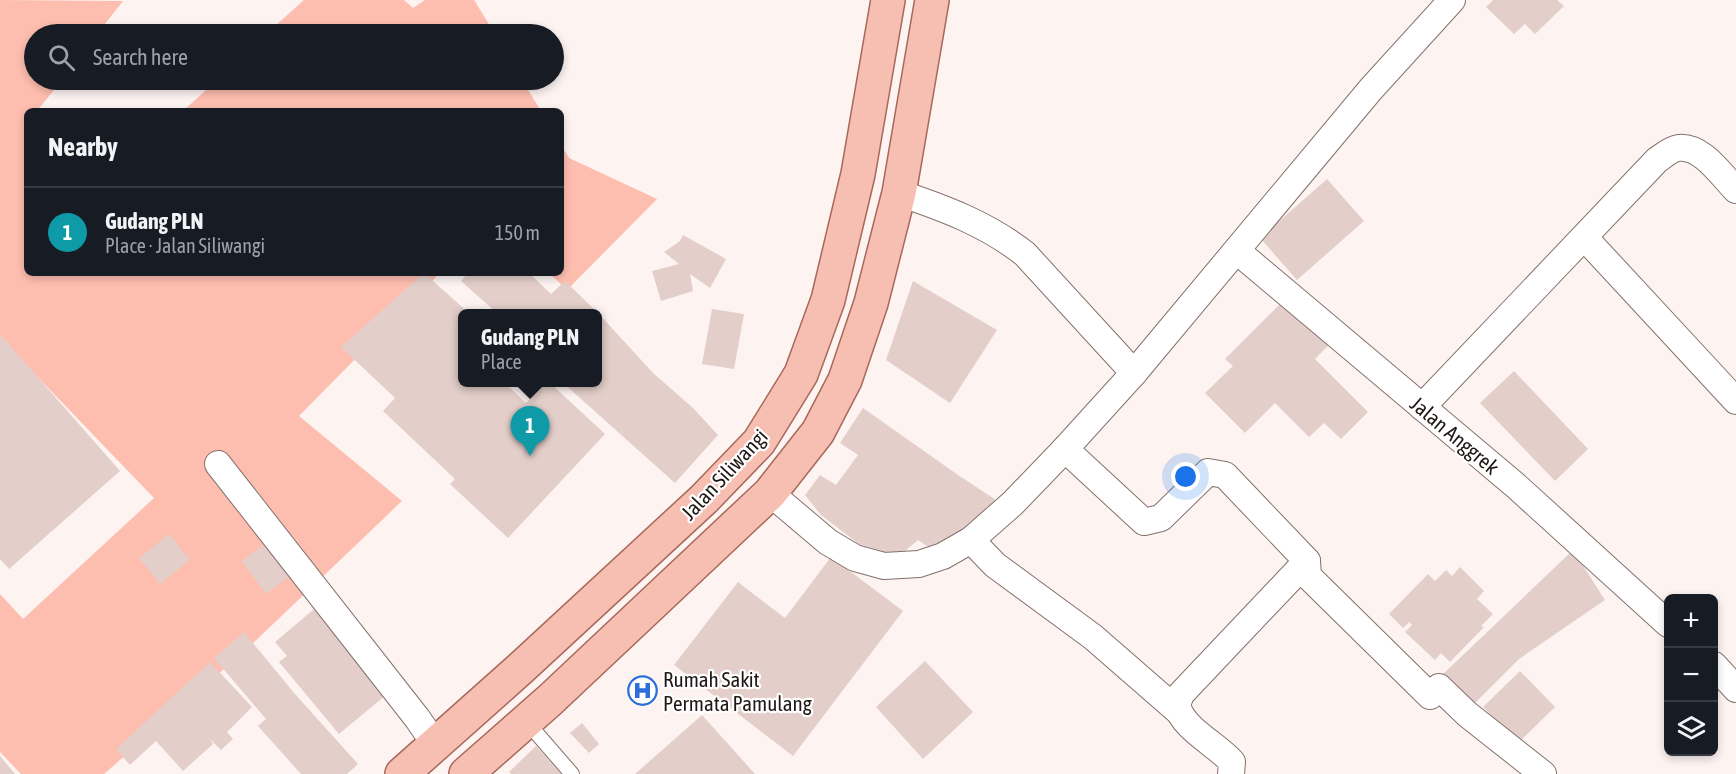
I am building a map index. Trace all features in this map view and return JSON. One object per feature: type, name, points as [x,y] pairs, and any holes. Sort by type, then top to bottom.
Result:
[{"type":"main road","name":"Jalan Siliwangi","points":[[402,774],[704,499],[759,442],[801,374],[828,300],[858,174],[888,0]]},
{"type":"main road","name":"Jalan Siliwangi","points":[[466,774],[538,711],[770,493],[819,432],[845,380],[871,303],[899,193],[932,0]]},
{"type":"main road","points":[[521,668],[538,711]]},
{"type":"street","points":[[770,493],[828,542],[855,558],[884,566],[919,564],[943,556],[971,540],[1013,503],[1134,373],[1371,89],[1452,0]]},
{"type":"street","points":[[1422,407],[1657,160],[1678,148],[1691,150],[1704,156],[1734,185]]},
{"type":"street","points":[[899,193],[951,210],[1006,239],[1025,254],[1134,373]]},
{"type":"street","points":[[1585,238],[1736,401]]},
{"type":"street","name":"Jalan Anggrek","points":[[1237,251],[1575,538],[1664,620]]},
{"type":"street","points":[[1065,449],[1144,522],[1161,518],[1208,472],[1225,475],[1307,561],[1308,576],[1430,696],[1439,687],[1467,714],[1544,774]]},
{"type":"street","points":[[218,464],[435,744]]},
{"type":"street","points":[[971,540],[995,565],[1093,637],[1178,711],[1182,718],[1232,762],[1231,774]]},
{"type":"street","points":[[1178,711],[1177,705],[1181,694],[1307,561]]},
{"type":"street","points":[[1718,670],[1736,689]]},
{"type":"lane","points":[[538,711],[572,774]]},
{"type":"shaded area","points":[[0,0],[123,1],[105,24],[24,24],[24,90],[54,90],[39,108],[24,108],[24,276],[437,276],[299,416],[402,501],[249,647],[104,774],[21,774],[0,752],[0,594],[23,619],[154,498],[0,338]]},
{"type":"shaded area","points":[[304,0],[404,0],[413,8],[425,0],[474,0],[489,24],[277,24]]},
{"type":"shaded area","points":[[206,90],[528,90],[539,108],[186,108]]},
{"type":"shaded area","points":[[564,150],[569,158],[657,199],[567,290],[552,276],[564,276]]},
{"type":"building","points":[[1493,0],[1557,0],[1564,6],[1535,34],[1525,24],[1514,34],[1486,7]]},
{"type":"building","points":[[1327,179],[1364,221],[1297,280],[1260,238]]},
{"type":"building","points":[[683,235],[726,259],[710,288],[690,274],[693,291],[661,301],[652,271],[679,264],[664,252],[680,241]]},
{"type":"building","points":[[421,276],[427,276],[464,309],[458,309],[458,387],[509,387],[526,403],[540,387],[554,387],[605,434],[508,538],[450,484],[455,479],[383,411],[395,398],[341,347]]},
{"type":"building","points":[[465,276],[532,276],[551,294],[565,281],[594,309],[492,309],[461,281]]},
{"type":"building","points":[[913,281],[997,330],[950,403],[886,360]]},
{"type":"building","points":[[1286,298],[1331,343],[1315,359],[1368,412],[1341,439],[1324,423],[1309,437],[1275,403],[1245,433],[1205,393],[1233,366],[1225,359]]},
{"type":"building","points":[[712,309],[744,314],[734,369],[702,364]]},
{"type":"building","points":[[602,317],[653,373],[693,408],[718,435],[675,483],[568,387],[602,387]]},
{"type":"building","points":[[0,334],[120,471],[9,569],[0,559]]},
{"type":"building","points":[[1514,371],[1588,449],[1555,481],[1480,403]]},
{"type":"building","points":[[863,408],[996,500],[965,528],[933,550],[918,540],[899,556],[859,544],[821,515],[805,495],[820,475],[836,485],[858,455],[840,443]]},
{"type":"building","points":[[169,534],[190,560],[160,584],[139,558]]},
{"type":"building","points":[[266,543],[290,576],[266,594],[242,561]]},
{"type":"building","points":[[1573,550],[1605,600],[1519,659],[1469,709],[1440,677]]},
{"type":"building","points":[[831,557],[903,611],[793,756],[674,665],[738,582],[785,618]]},
{"type":"building","points":[[1460,567],[1484,591],[1477,599],[1493,614],[1481,626],[1484,627],[1450,662],[1441,653],[1435,660],[1405,632],[1412,625],[1409,622],[1403,628],[1389,614],[1428,574],[1435,581],[1446,570],[1452,576]]},
{"type":"building","points":[[314,609],[386,695],[339,734],[279,662],[287,656],[275,642]]},
{"type":"building","points":[[244,632],[295,694],[358,764],[347,774],[301,774],[258,726],[266,719],[214,658]]},
{"type":"building","points":[[925,661],[973,712],[923,759],[876,707]]},
{"type":"building","points":[[210,662],[252,707],[227,732],[233,739],[221,750],[209,738],[213,744],[183,771],[156,741],[130,765],[116,749]]},
{"type":"building","points":[[1520,671],[1555,707],[1518,743],[1483,707]]},
{"type":"building","points":[[702,715],[755,774],[635,774]]},
{"type":"building","points":[[582,723],[599,744],[589,753],[570,733]]},
{"type":"building","points":[[536,746],[562,774],[511,774],[509,772]]},
{"type":"building","points":[[0,756],[15,774],[0,774]]},
{"type":"place","name":"Gudang PLN","points":[[530,456]]},
{"type":"place","name":"Rumah Sakit Permata Pamulang","points":[[642,691]]}]
